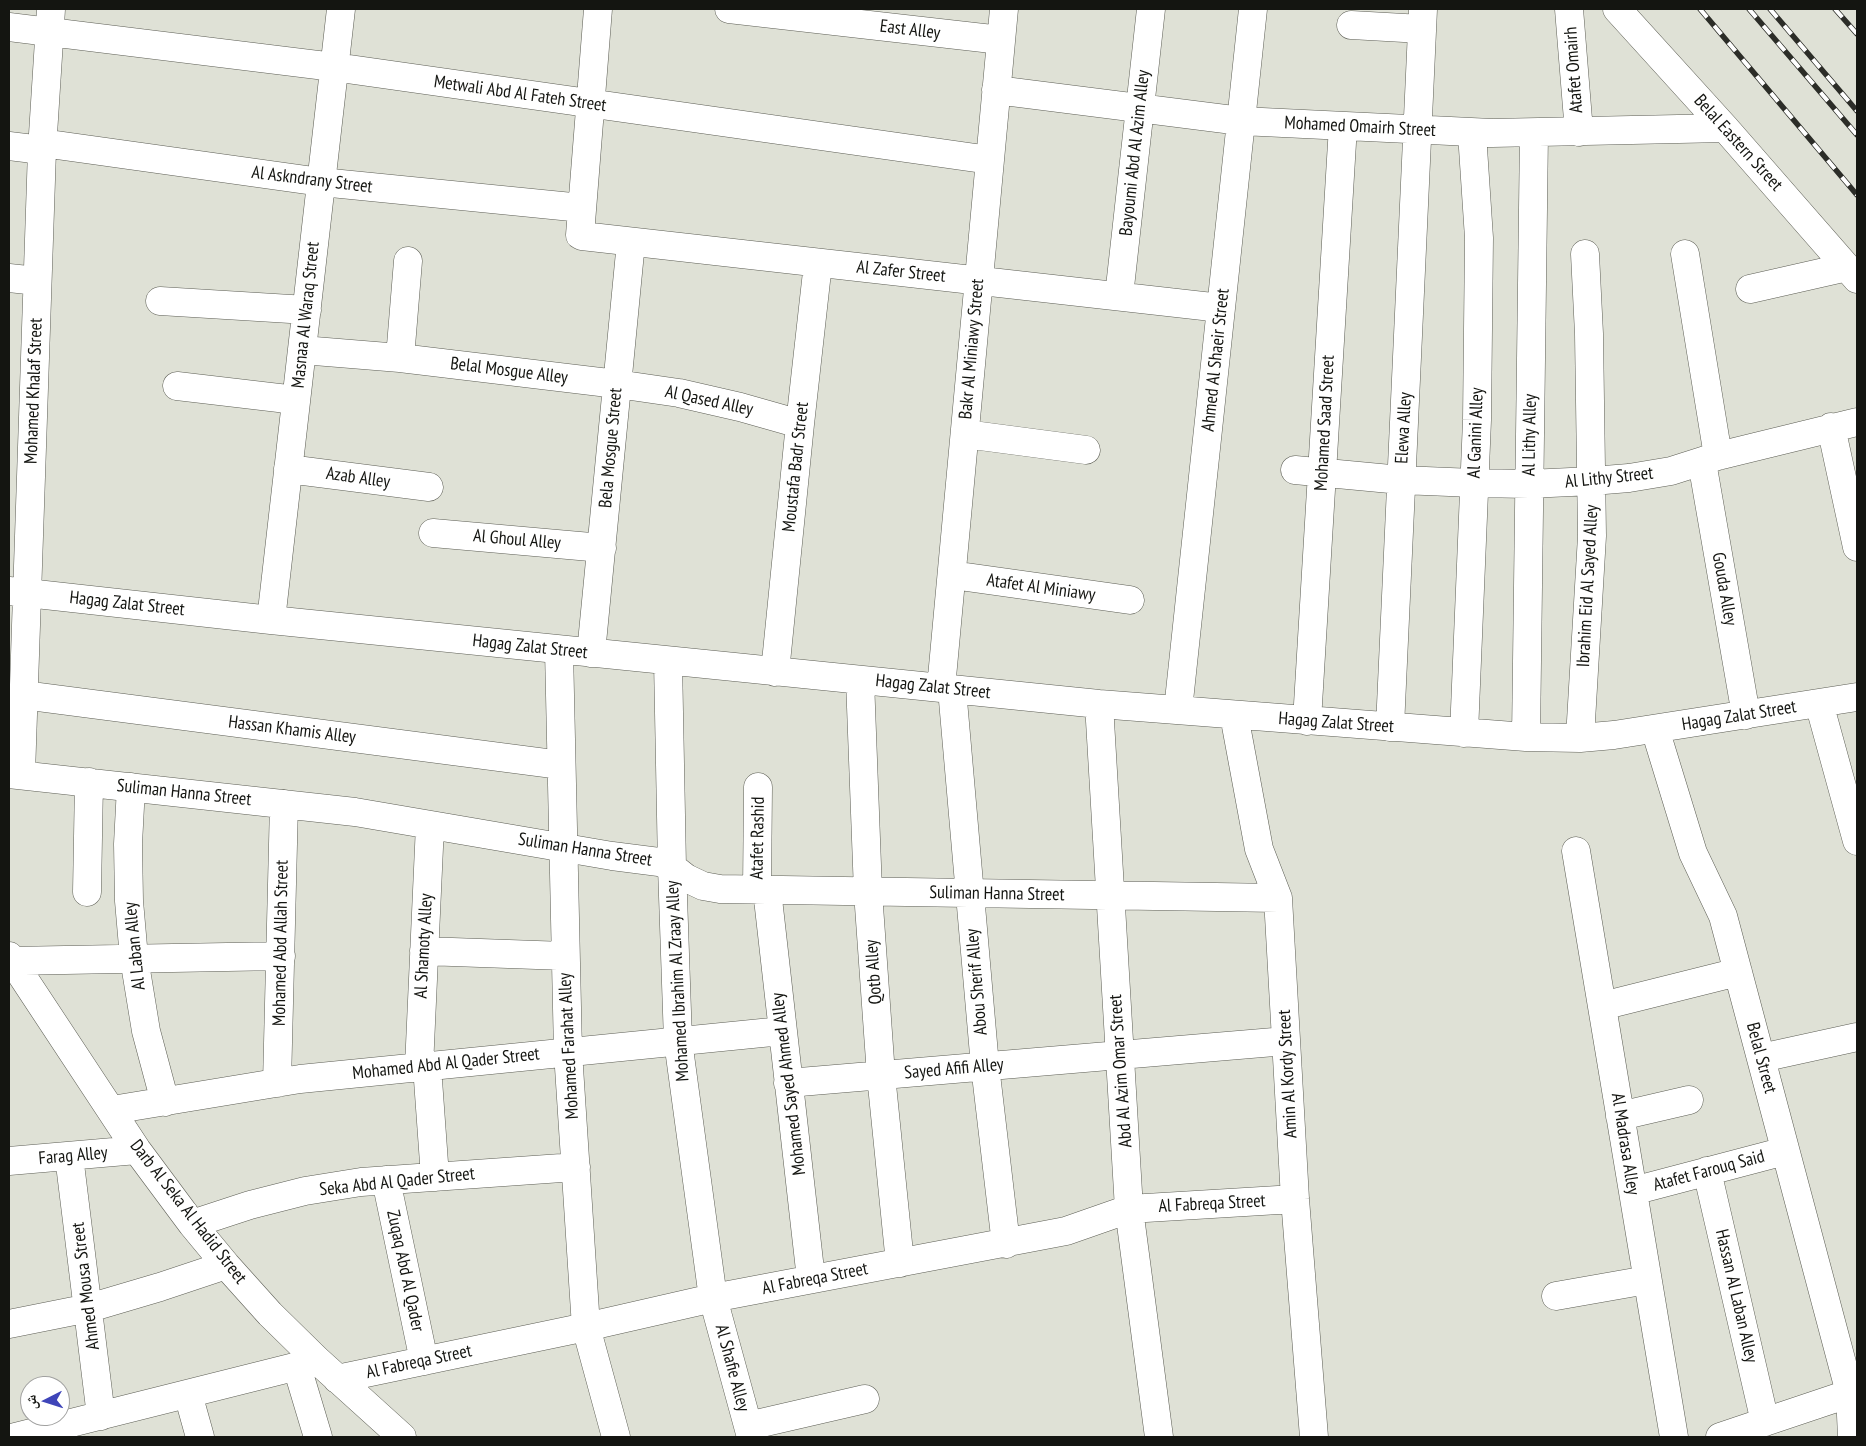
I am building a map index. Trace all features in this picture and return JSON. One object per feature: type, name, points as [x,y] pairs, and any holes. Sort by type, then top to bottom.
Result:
[{"type":"street","name":"Masnaa Al Waraq Street","points":[[271,620],[341,9]]},
{"type":"street","points":[[582,208],[598,9]]},
{"type":"street","name":"East Alley","points":[[729,9],[1001,40]]},
{"type":"street","name":"Bakr Al Miniawy Street","points":[[947,689],[952,575],[1004,9]]},
{"type":"street","name":"Bayoumi Abd Al Azim Alley","points":[[1119,296],[1151,9]]},
{"type":"street","name":"Ahmed Al Shaeir Street","points":[[1178,710],[1253,9]]},
{"type":"street","name":"Atafet Omairh","points":[[1569,9],[1579,132]]},
{"type":"street","name":"Belal Eastern Street","points":[[1617,9],[1725,128],[1852,273]]},
{"type":"street","points":[[1351,25],[1423,19]]},
{"type":"street","name":"Elewa Alley","points":[[1390,727],[1423,19]]},
{"type":"street","name":"Metwali Abd Al Fateh Street","points":[[9,27],[50,20],[334,67],[990,160]]},
{"type":"street","name":"Mohamed Khalaf Street","points":[[15,774],[23,695],[18,592],[21,419],[37,280],[42,147],[50,20]]},
{"type":"street","name":"Mohamed Omairh Street","points":[[996,90],[1241,121],[1472,133],[1725,128]]},
{"type":"street","name":"Mohamed Saad Street","points":[[1307,721],[1343,126]]},
{"type":"street","name":"Al Ganini Alley","points":[[1464,733],[1477,420],[1478,238],[1472,133]]},
{"type":"street","name":"Al Lithy Alley","points":[[1526,737],[1534,133]]},
{"type":"street","name":"Al Askndrany Street","points":[[9,146],[42,147],[321,182],[582,208]]},
{"type":"street","name":"Al Zafer Street","points":[[582,208],[580,236],[1221,308]]},
{"type":"street","name":"Bela Mosgue Street","points":[[591,653],[631,242]]},
{"type":"street","name":"Ibrahim Eid Al Sayed Alley","points":[[1580,738],[1592,536],[1589,334],[1585,254]]},
{"type":"street","name":"Gouda Alley","points":[[1685,254],[1710,459],[1746,715]]},
{"type":"street","points":[[400,358],[408,261]]},
{"type":"street","name":"Moustafa Badr Street","points":[[775,672],[818,262]]},
{"type":"street","points":[[1750,289],[1852,273]]},
{"type":"street","points":[[9,278],[37,280]]},
{"type":"street","points":[[160,301],[307,310]]},
{"type":"street","name":"Belal Mosgue Alley","points":[[302,350],[400,358],[617,384]]},
{"type":"street","name":"Al Qased Alley","points":[[617,384],[679,393],[740,407],[800,424]]},
{"type":"street","points":[[177,386],[296,400]]},
{"type":"street","name":"Al Lithy Street","points":[[1295,470],[1402,480],[1474,484],[1529,484],[1629,478],[1663,472],[1831,427],[1857,422]]},
{"type":"street","points":[[1831,427],[1857,547]]},
{"type":"street","points":[[964,434],[1086,450]]},
{"type":"street","name":"Azab Alley","points":[[288,469],[429,487]]},
{"type":"street","name":"Al Ghoul Alley","points":[[433,533],[602,548]]},
{"type":"street","name":"Atafet Al Miniawy","points":[[952,575],[1130,600]]},
{"type":"street","name":"Hagag Zalat Street","points":[[18,592],[559,650],[1099,704],[1526,737],[1580,738],[1655,729],[1857,697]]},
{"type":"street","name":"Mohamed Farahat Alley","points":[[559,650],[568,1052],[586,1327],[616,1437]]},
{"type":"street","name":"Mohamed Ibrahim Al Zraay Alley","points":[[668,661],[678,1041],[713,1298]]},
{"type":"street","name":"Qotb Alley","points":[[860,680],[868,892],[881,1075],[900,1263]]},
{"type":"street","name":"Abou Sherif Alley","points":[[947,689],[985,1066],[1006,1244]]},
{"type":"street","name":"Hassan Khamis Alley","points":[[23,695],[561,765]]},
{"type":"street","points":[[1819,703],[1857,841]]},
{"type":"street","name":"Abd Al Azim Omar Street","points":[[1099,704],[1129,1209],[1158,1437]]},
{"type":"street","name":"Amin Al Kordy Street","points":[[1234,715],[1259,849],[1278,898],[1295,1199],[1314,1437]]},
{"type":"street","name":"Belal Street","points":[[1655,729],[1693,853],[1723,916],[1785,1151],[1854,1392],[1852,1437]]},
{"type":"street","name":"Suliman Hanna Street","points":[[15,774],[355,812],[563,848],[659,862],[672,867],[686,878],[703,886],[720,889],[1278,898]]},
{"type":"street","points":[[87,892],[89,782]]},
{"type":"street","name":"Al Laban Alley","points":[[131,787],[128,844],[129,901],[134,958],[146,1031],[165,1102]]},
{"type":"street","name":"Atafet Rashid","points":[[758,787],[762,890]]},
{"type":"street","name":"Mohamed Abd Allah Street","points":[[277,1083],[284,804]]},
{"type":"street","name":"Al Shamoty Alley","points":[[430,825],[424,951],[423,1066],[435,1177]]},
{"type":"street","name":"Al Madrasa Alley","points":[[1576,851],[1674,1437]]},
{"type":"street","name":"Mohamed Sayed Ahmed Alley","points":[[762,890],[782,1031],[811,1279]]},
{"type":"street","points":[[424,951],[565,956]]},
{"type":"street","points":[[10,959],[281,956]]},
{"type":"street","name":"Darb Al Seka Al Hadid Street","points":[[10,959],[137,1150],[192,1224],[317,1369],[402,1437]]},
{"type":"street","points":[[1602,1006],[1738,972]]},
{"type":"street","name":"Mohamed Abd Al Qader Street","points":[[112,1110],[277,1083],[423,1066],[782,1031]]},
{"type":"street","points":[[1761,1058],[1857,1037]]},
{"type":"street","name":"Sayed Afifi Alley","points":[[788,1083],[1286,1041]]},
{"type":"street","points":[[1620,1116],[1689,1100]]},
{"type":"street","name":"Farag Alley","points":[[9,1161],[137,1150]]},
{"type":"street","name":"Atafet Farouq Said","points":[[1633,1190],[1785,1151]]},
{"type":"street","name":"Ahmed Mousa Street","points":[[70,1156],[101,1416]]},
{"type":"street","name":"Seka Abd Al Qader Street","points":[[192,1224],[250,1205],[305,1191],[361,1182],[576,1168]]},
{"type":"street","name":"Hassan Al Laban Alley","points":[[1707,1171],[1765,1422]]},
{"type":"street","name":"Zuqaq Abd Al Qader","points":[[386,1180],[424,1361]]},
{"type":"street","name":"Al Fabreqa Street","points":[[15,1437],[48,1433],[101,1416],[188,1394],[317,1369],[424,1361],[713,1298],[1066,1232],[1129,1209],[1295,1199]]},
{"type":"street","points":[[9,1324],[88,1308],[226,1265]]},
{"type":"street","points":[[1556,1296],[1648,1280]]},
{"type":"street","name":"Al Shafie Alley","points":[[713,1298],[750,1431]]},
{"type":"street","points":[[317,1369],[318,1437]]},
{"type":"street","points":[[1720,1437],[1854,1392]]},
{"type":"street","points":[[188,1394],[200,1437]]},
{"type":"street","points":[[750,1431],[865,1399]]},
{"type":"railway","points":[[1700,9],[1857,195]]},
{"type":"railway","points":[[1749,9],[1857,135]]},
{"type":"railway","points":[[1770,9],[1857,111]]},
{"type":"railway","points":[[1835,9],[1857,34]]}]
